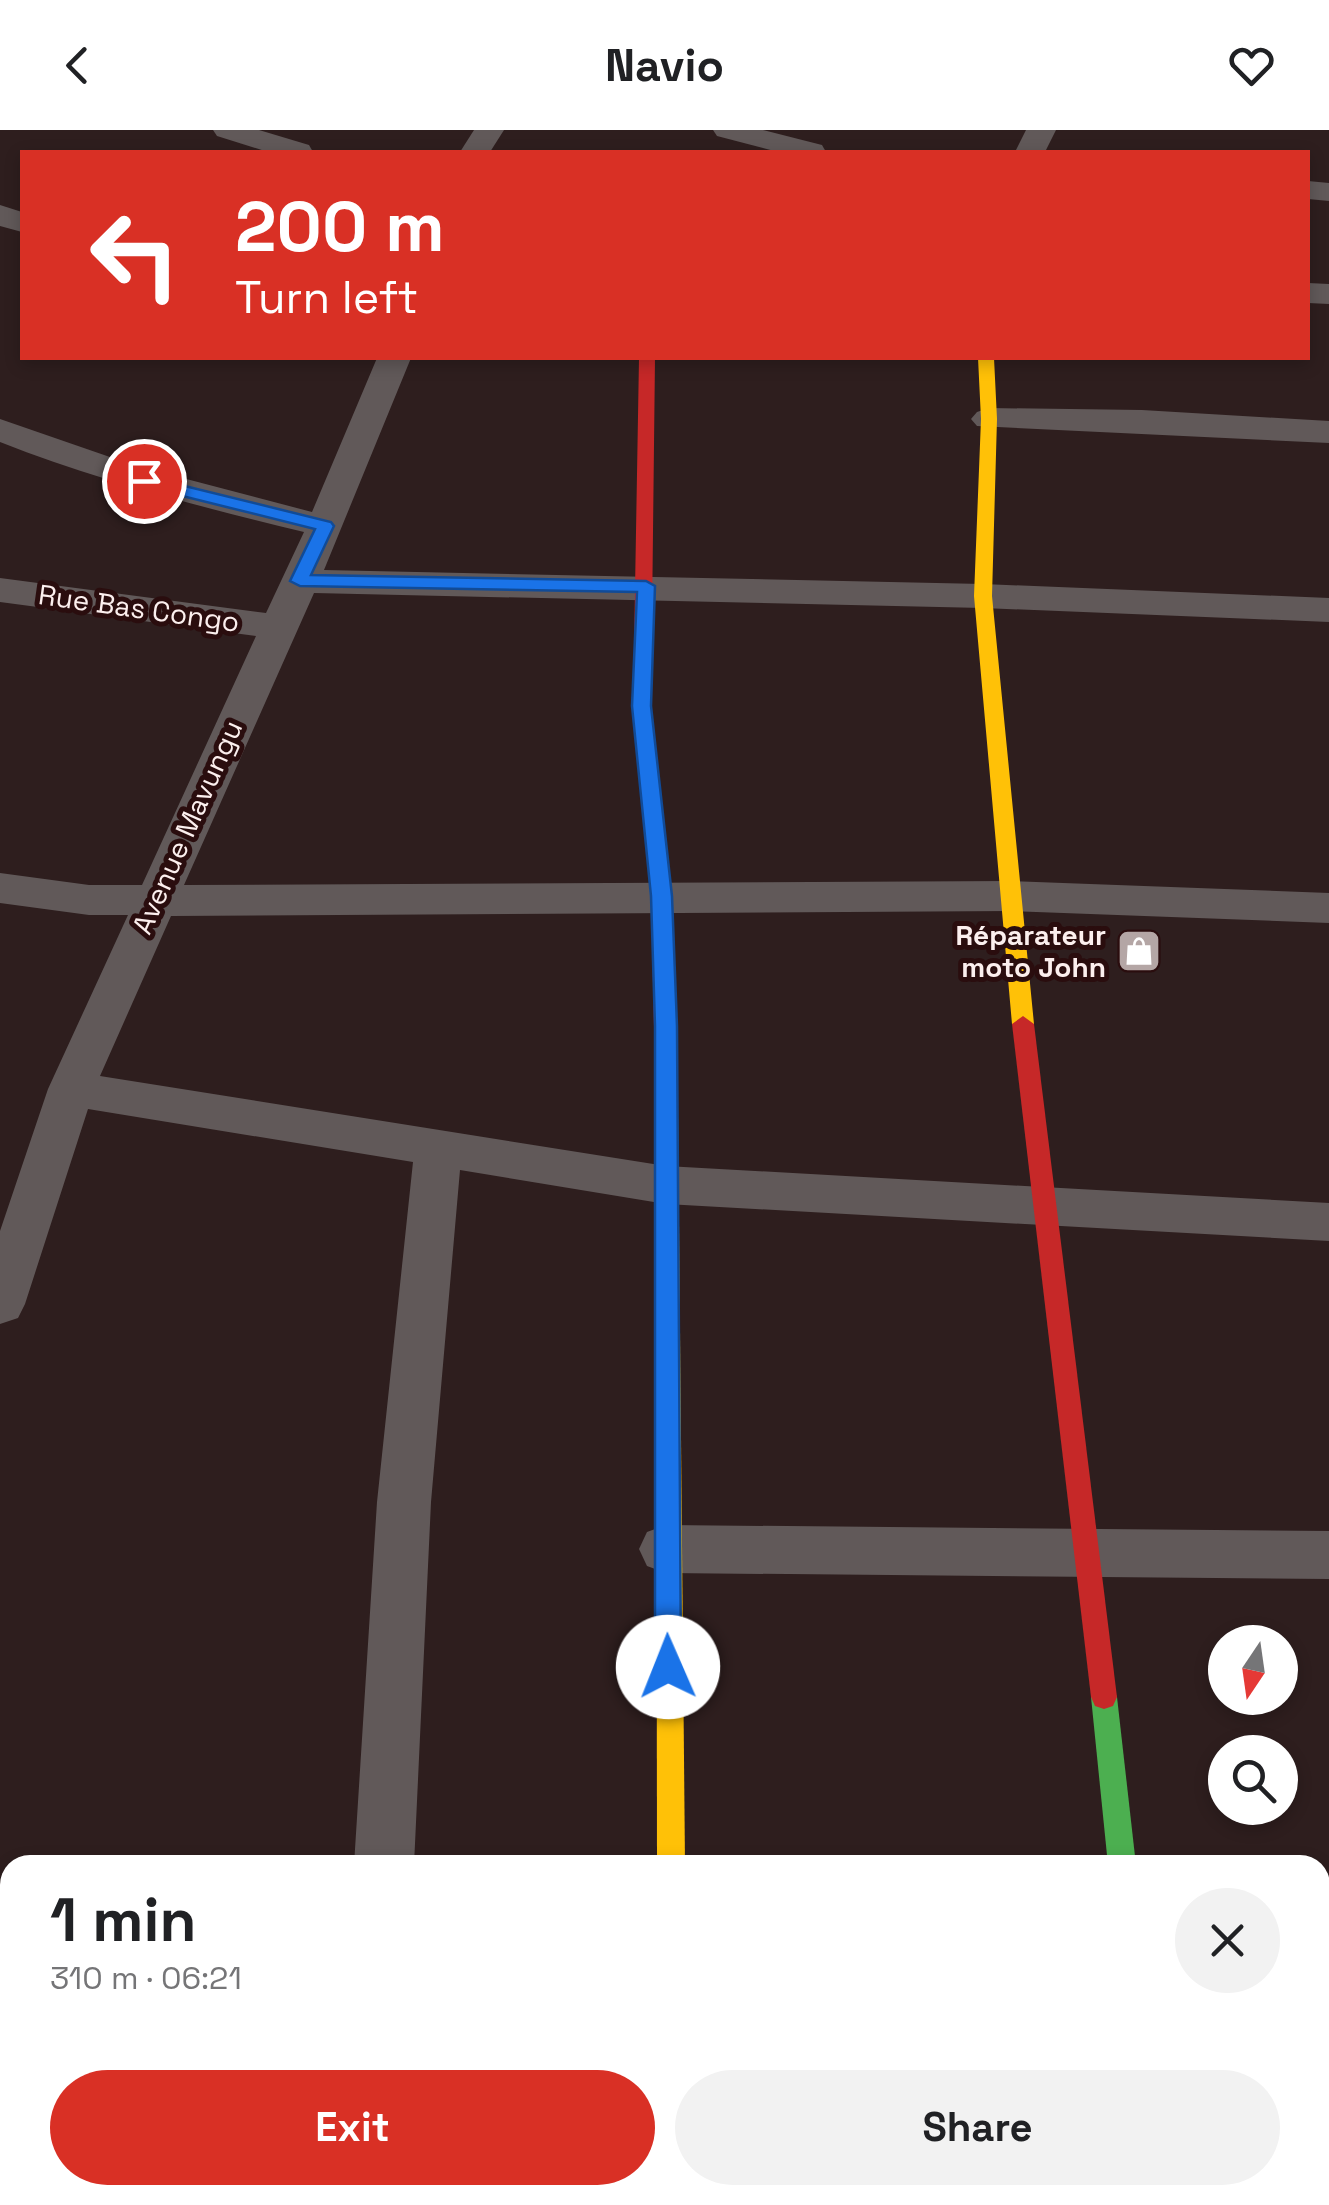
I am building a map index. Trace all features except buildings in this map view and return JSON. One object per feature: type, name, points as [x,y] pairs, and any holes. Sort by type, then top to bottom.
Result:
[{"type":"street","points":[[228,130],[292,150]]},
{"type":"street","points":[[728,130],[803,150]]},
{"type":"street","name":"Avenue Mavungu","points":[[0,1304],[70,1089],[325,526],[393,360]]},
{"type":"street","points":[[646,360],[642,706],[662,896],[671,1855]]},
{"type":"street","points":[[986,360],[989,420],[983,596],[1040,1204],[1088,1551],[1121,1855]]},
{"type":"street","points":[[989,420],[1142,421],[1329,432]]},
{"type":"street","points":[[0,430],[72,459],[181,492],[325,526]]},
{"type":"street","points":[[300,581],[646,586],[1329,610]]},
{"type":"street","name":"Rue Bas Congo","points":[[4,598],[278,626]]},
{"type":"street","points":[[0,888],[88,900],[404,902],[662,896],[1012,896],[1329,908]]},
{"type":"street","points":[[70,1089],[666,1185],[1329,1222]]},
{"type":"street","points":[[385,1855],[404,1502],[438,1149]]},
{"type":"street","points":[[666,1549],[1329,1555]]},
{"type":"traffic: fast","points":[[1104,1697],[1121,1855]]},
{"type":"traffic: slow","points":[[986,360],[989,419],[983,596],[1023,1024]]},
{"type":"traffic: slow","points":[[667,1116],[671,1855]]},
{"type":"traffic: jam","points":[[647,360],[642,706],[661,896],[667,1116]]},
{"type":"traffic: jam","points":[[1023,1024],[1104,1697]]},
{"type":"place","name":"Réparateur moto John","points":[[1139,951]]},
{"type":"route","points":[[144,481],[325,526],[300,581],[646,586],[642,706],[662,896],[666,1026],[668,1667]]}]
